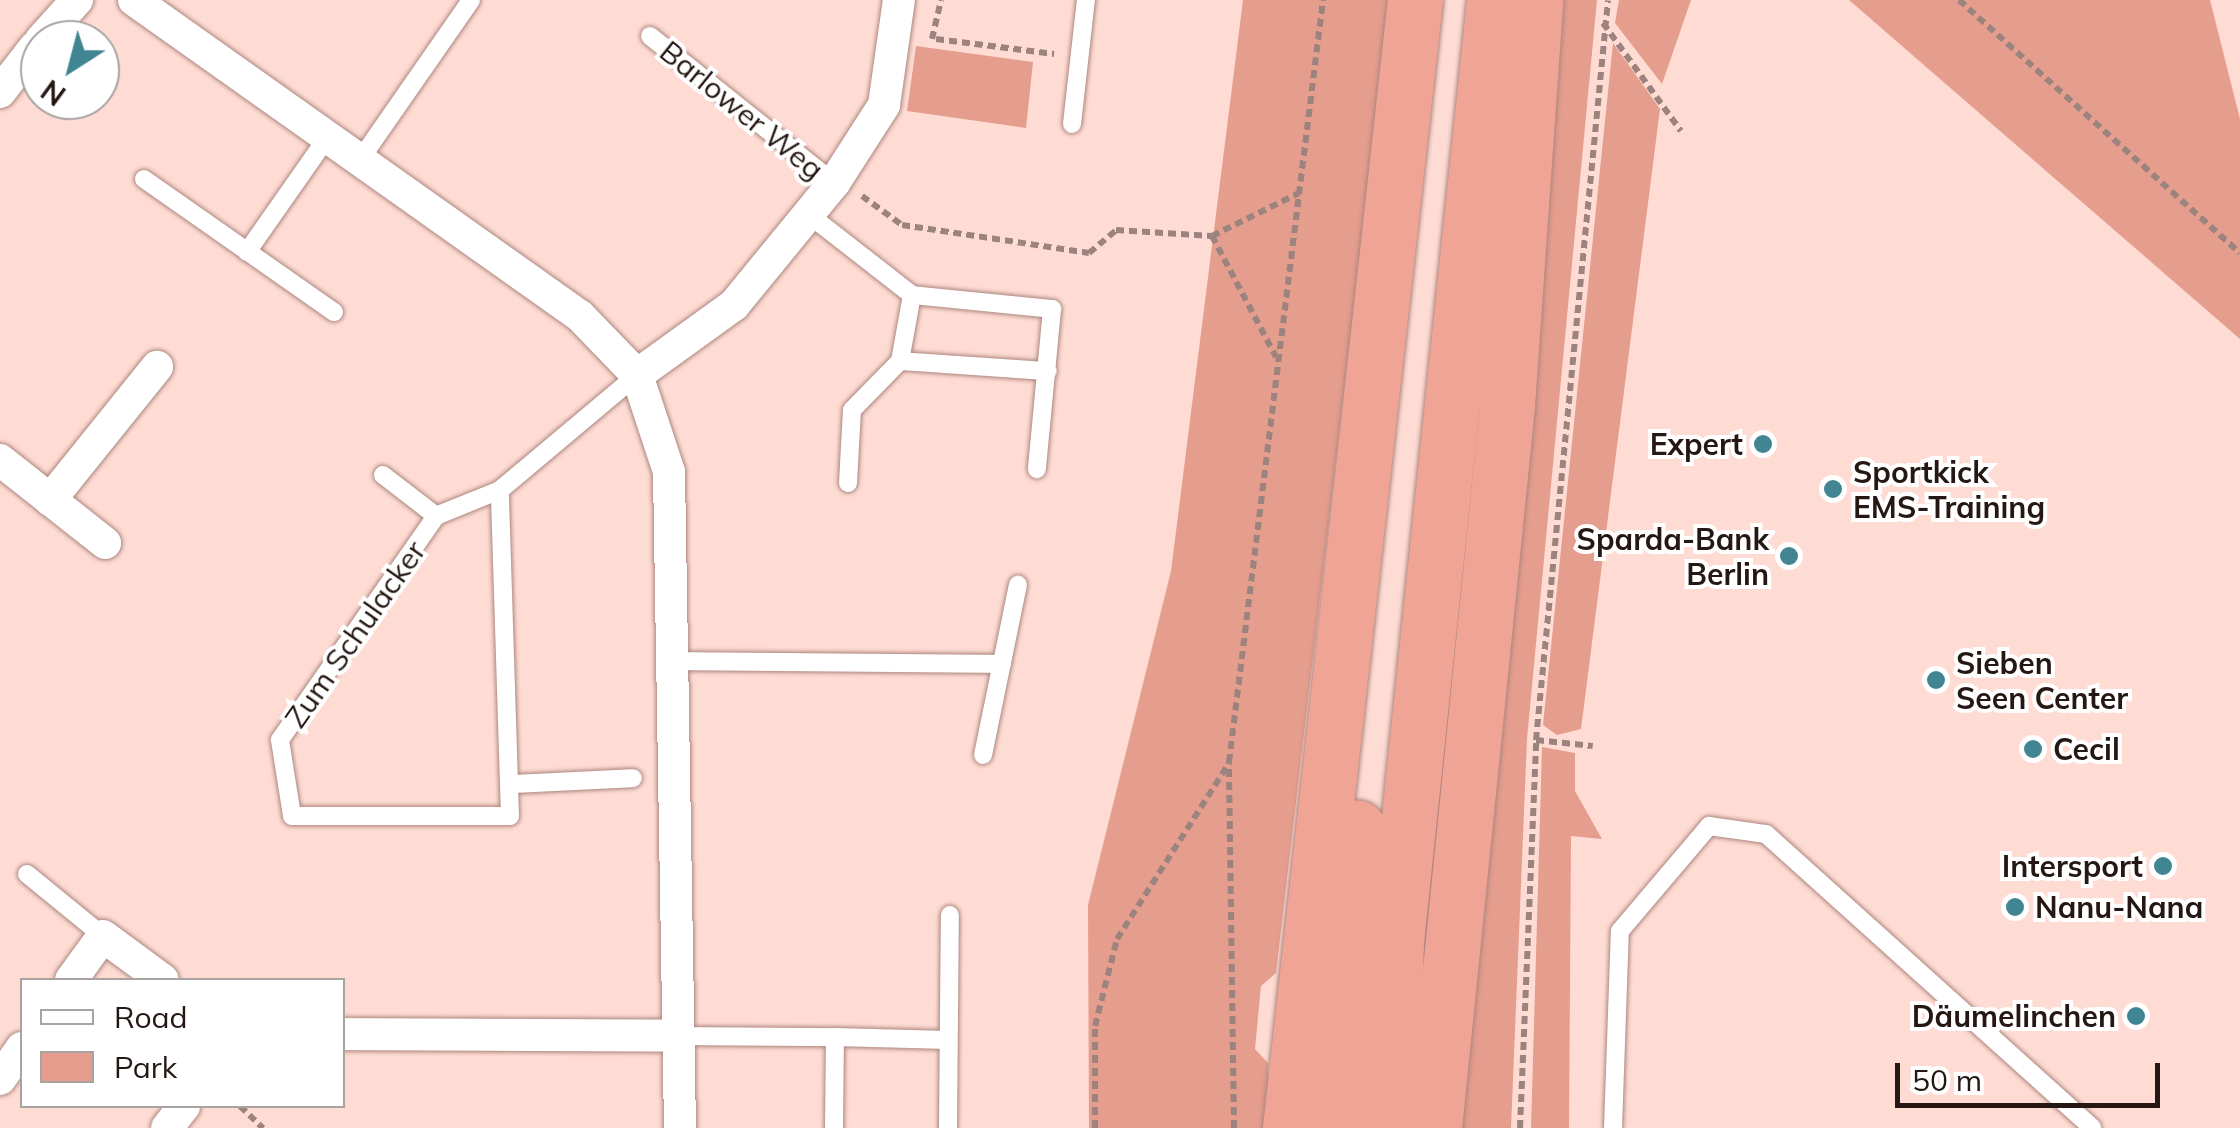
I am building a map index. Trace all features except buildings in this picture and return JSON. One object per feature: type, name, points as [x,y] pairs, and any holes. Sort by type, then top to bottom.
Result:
[{"type":"highway","points":[[1290,1128],[1415,0]]},
{"type":"highway","points":[[1339,1128],[1347,942],[1446,0]]},
{"type":"highway","points":[[1388,1128],[1396,942],[1494,0]]},
{"type":"highway","points":[[1434,1128],[1507,405],[1535,0]]},
{"type":"street","points":[[58,20],[76,0]]},
{"type":"street","points":[[134,0],[362,157],[580,316],[637,375],[669,472],[680,1128]]},
{"type":"street","name":"Barlower Weg","points":[[637,375],[734,305],[836,180],[884,105],[899,0]]},
{"type":"street","points":[[0,92],[20,66]]},
{"type":"street","points":[[50,500],[156,367]]},
{"type":"street","points":[[0,460],[106,543]]},
{"type":"street","points":[[73,978],[103,936],[160,978]]},
{"type":"street","points":[[345,1034],[680,1036]]},
{"type":"street","points":[[0,1079],[20,1051]]},
{"type":"lane","points":[[362,157],[471,0]]},
{"type":"lane","points":[[1072,124],[1086,0]]},
{"type":"lane","name":"Barlower Weg","points":[[650,36],[836,180]]},
{"type":"lane","points":[[248,252],[328,135]]},
{"type":"lane","points":[[144,179],[334,312]]},
{"type":"lane","points":[[808,214],[912,295],[1052,310],[1037,469]]},
{"type":"lane","points":[[848,484],[852,410],[900,361],[912,295]]},
{"type":"lane","points":[[900,361],[1048,371]]},
{"type":"lane","name":"Zum Schulacker","points":[[512,784],[510,816],[292,816],[280,740],[436,516],[500,490],[637,375]]},
{"type":"lane","points":[[382,475],[436,516]]},
{"type":"lane","points":[[500,490],[512,784],[633,778]]},
{"type":"lane","points":[[983,755],[1018,585]]},
{"type":"lane","points":[[673,661],[1002,664]]},
{"type":"lane","points":[[1616,1125],[1620,931],[1709,826],[1766,834],[2092,1128]]},
{"type":"lane","points":[[28,874],[103,936]]},
{"type":"lane","points":[[948,1128],[950,915]]},
{"type":"lane","points":[[680,1036],[948,1040]]},
{"type":"lane","points":[[834,1037],[834,1128]]},
{"type":"path","points":[[1234,1128],[1229,762],[1323,0]]},
{"type":"path","points":[[1520,1128],[1536,740],[1602,22],[1608,0]]},
{"type":"path","points":[[1958,0],[2240,254]]},
{"type":"path","points":[[1602,22],[1680,131]]},
{"type":"path","points":[[936,39],[1079,57]]},
{"type":"path","points":[[836,180],[902,225],[1090,253],[1116,230],[1212,236],[1299,193]]},
{"type":"path","points":[[1212,236],[1277,360]]},
{"type":"path","points":[[1536,740],[1593,746]]},
{"type":"path","points":[[1095,1128],[1095,1026],[1118,939],[1229,762]]},
{"type":"path","points":[[242,1108],[263,1128]]},
{"type":"green space","points":[[1243,0],[1390,0],[1276,973],[1261,986],[1255,1049],[1268,1063],[1268,1128],[1089,1128],[1088,905],[1171,571]]},
{"type":"green space","points":[[1543,0],[1597,0],[1527,739],[1511,1128],[1450,1128]]},
{"type":"green space","points":[[1619,0],[1691,0],[1662,84],[1615,23]]},
{"type":"green space","points":[[1849,0],[2210,0],[2240,119],[2240,339]]},
{"type":"green space","points":[[1613,43],[1660,109],[1581,729],[1557,735],[1543,725]]},
{"type":"green space","points":[[916,46],[1033,62],[1026,128],[907,111]]},
{"type":"green space","points":[[1542,747],[1575,753],[1575,791],[1602,839],[1571,836],[1569,1128],[1531,1128]]},
{"type":"place","name":"Expert","points":[[1763,444]]},
{"type":"place","name":"Sportkick EMS-Training","points":[[1833,489]]},
{"type":"place","name":"Sparda-Bank Berlin","points":[[1789,556]]},
{"type":"place","name":"Sieben Seen Center","points":[[1936,680]]},
{"type":"place","name":"Cecil","points":[[2033,749]]},
{"type":"place","name":"Intersport","points":[[2163,866]]},
{"type":"place","name":"Nanu-Nana","points":[[2015,907]]},
{"type":"place","name":"Däumelinchen","points":[[2136,1016]]}]
